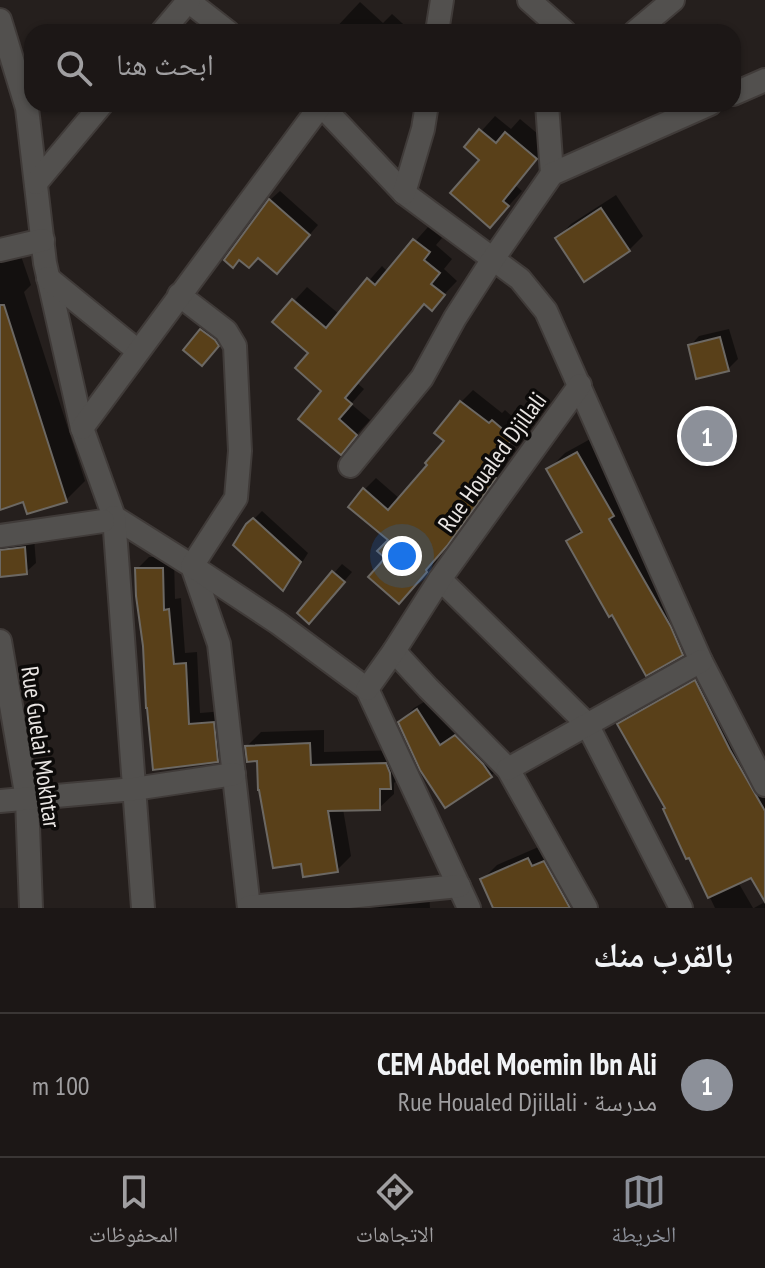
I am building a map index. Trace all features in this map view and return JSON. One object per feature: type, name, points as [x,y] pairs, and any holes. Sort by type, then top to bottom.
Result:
[{"type":"street","points":[[168,24],[188,0],[218,24]]},
{"type":"street","points":[[438,24],[442,0]]},
{"type":"street","points":[[529,0],[556,24]]},
{"type":"street","points":[[640,18],[673,0]]},
{"type":"street","points":[[0,20],[24,98]]},
{"type":"street","points":[[741,90],[765,80]]},
{"type":"street","points":[[27,112],[48,278],[82,428],[108,519],[143,908]]},
{"type":"street","points":[[36,183],[95,112]]},
{"type":"street","points":[[82,428],[314,112]]},
{"type":"street","points":[[328,112],[404,193],[520,279],[546,311],[701,661],[765,785]]},
{"type":"street","points":[[404,193],[426,112]]},
{"type":"street","points":[[548,112],[552,174]]},
{"type":"street","points":[[350,466],[422,378],[455,318],[552,174],[692,112]]},
{"type":"street","points":[[0,250],[43,240]]},
{"type":"street","points":[[48,278],[138,351]]},
{"type":"street","points":[[179,295],[226,331],[235,346],[240,451],[236,498],[192,566]]},
{"type":"street","name":"Rue Houaled Djillali","points":[[367,689],[440,579],[580,385]]},
{"type":"street","points":[[0,536],[108,519],[192,566],[278,623],[367,689],[469,908]]},
{"type":"street","points":[[192,566],[219,644],[249,908],[459,886]]},
{"type":"street","points":[[440,579],[587,724],[681,908]]},
{"type":"street","name":"Rue Guelai Mokhtar","points":[[0,641],[27,799],[31,908]]},
{"type":"street","points":[[394,651],[508,769],[586,908]]},
{"type":"street","points":[[508,769],[701,661]]},
{"type":"street","points":[[0,801],[134,789],[234,774]]},
{"type":"building","points":[[479,129],[496,143],[505,132],[537,159],[503,201],[509,206],[490,228],[450,193],[479,160],[464,147]]},
{"type":"building","points":[[269,199],[310,235],[277,274],[258,258],[249,268],[239,260],[233,268],[224,260]]},
{"type":"building","points":[[601,208],[630,251],[584,282],[555,238]]},
{"type":"building","points":[[413,239],[430,252],[424,260],[440,273],[431,284],[445,295],[432,311],[424,304],[345,398],[352,404],[339,419],[357,435],[341,455],[298,419],[321,391],[295,368],[308,353],[272,322],[292,299],[326,328],[367,278],[375,285]]},
{"type":"building","points":[[0,305],[4,305],[67,502],[27,514],[23,502],[0,510]]},
{"type":"building","points":[[200,329],[219,346],[202,366],[183,350]]},
{"type":"building","points":[[720,337],[729,371],[696,379],[688,345]]},
{"type":"building","points":[[460,401],[489,423],[492,420],[513,438],[490,473],[496,478],[427,572],[399,604],[368,577],[385,558],[377,551],[388,540],[348,507],[363,488],[388,510],[444,441],[434,433]]},
{"type":"building","points":[[577,452],[614,516],[609,519],[671,627],[683,655],[646,676],[566,541],[582,532],[546,469]]},
{"type":"building","points":[[253,518],[301,562],[283,591],[233,545]]},
{"type":"building","points":[[25,547],[27,574],[0,577],[0,550]]},
{"type":"building","points":[[135,568],[163,568],[164,610],[169,609],[174,664],[186,663],[189,724],[214,722],[218,762],[153,770]]},
{"type":"building","points":[[332,571],[345,582],[309,624],[297,613]]},
{"type":"building","points":[[695,680],[765,811],[765,902],[751,878],[708,898],[689,858],[686,859],[665,808],[617,724]]},
{"type":"building","points":[[417,709],[440,745],[455,735],[492,777],[445,808],[420,770],[398,722]]},
{"type":"building","points":[[310,743],[311,765],[386,763],[391,789],[380,789],[380,810],[328,811],[338,872],[303,877],[301,864],[273,868],[258,790],[257,761],[247,762],[245,746]]},
{"type":"building","points":[[528,858],[532,866],[544,861],[570,908],[493,908],[480,879]]},
{"type":"place","name":"CEM Abdel Moemin Ibn Ali","points":[[707,436]]}]
